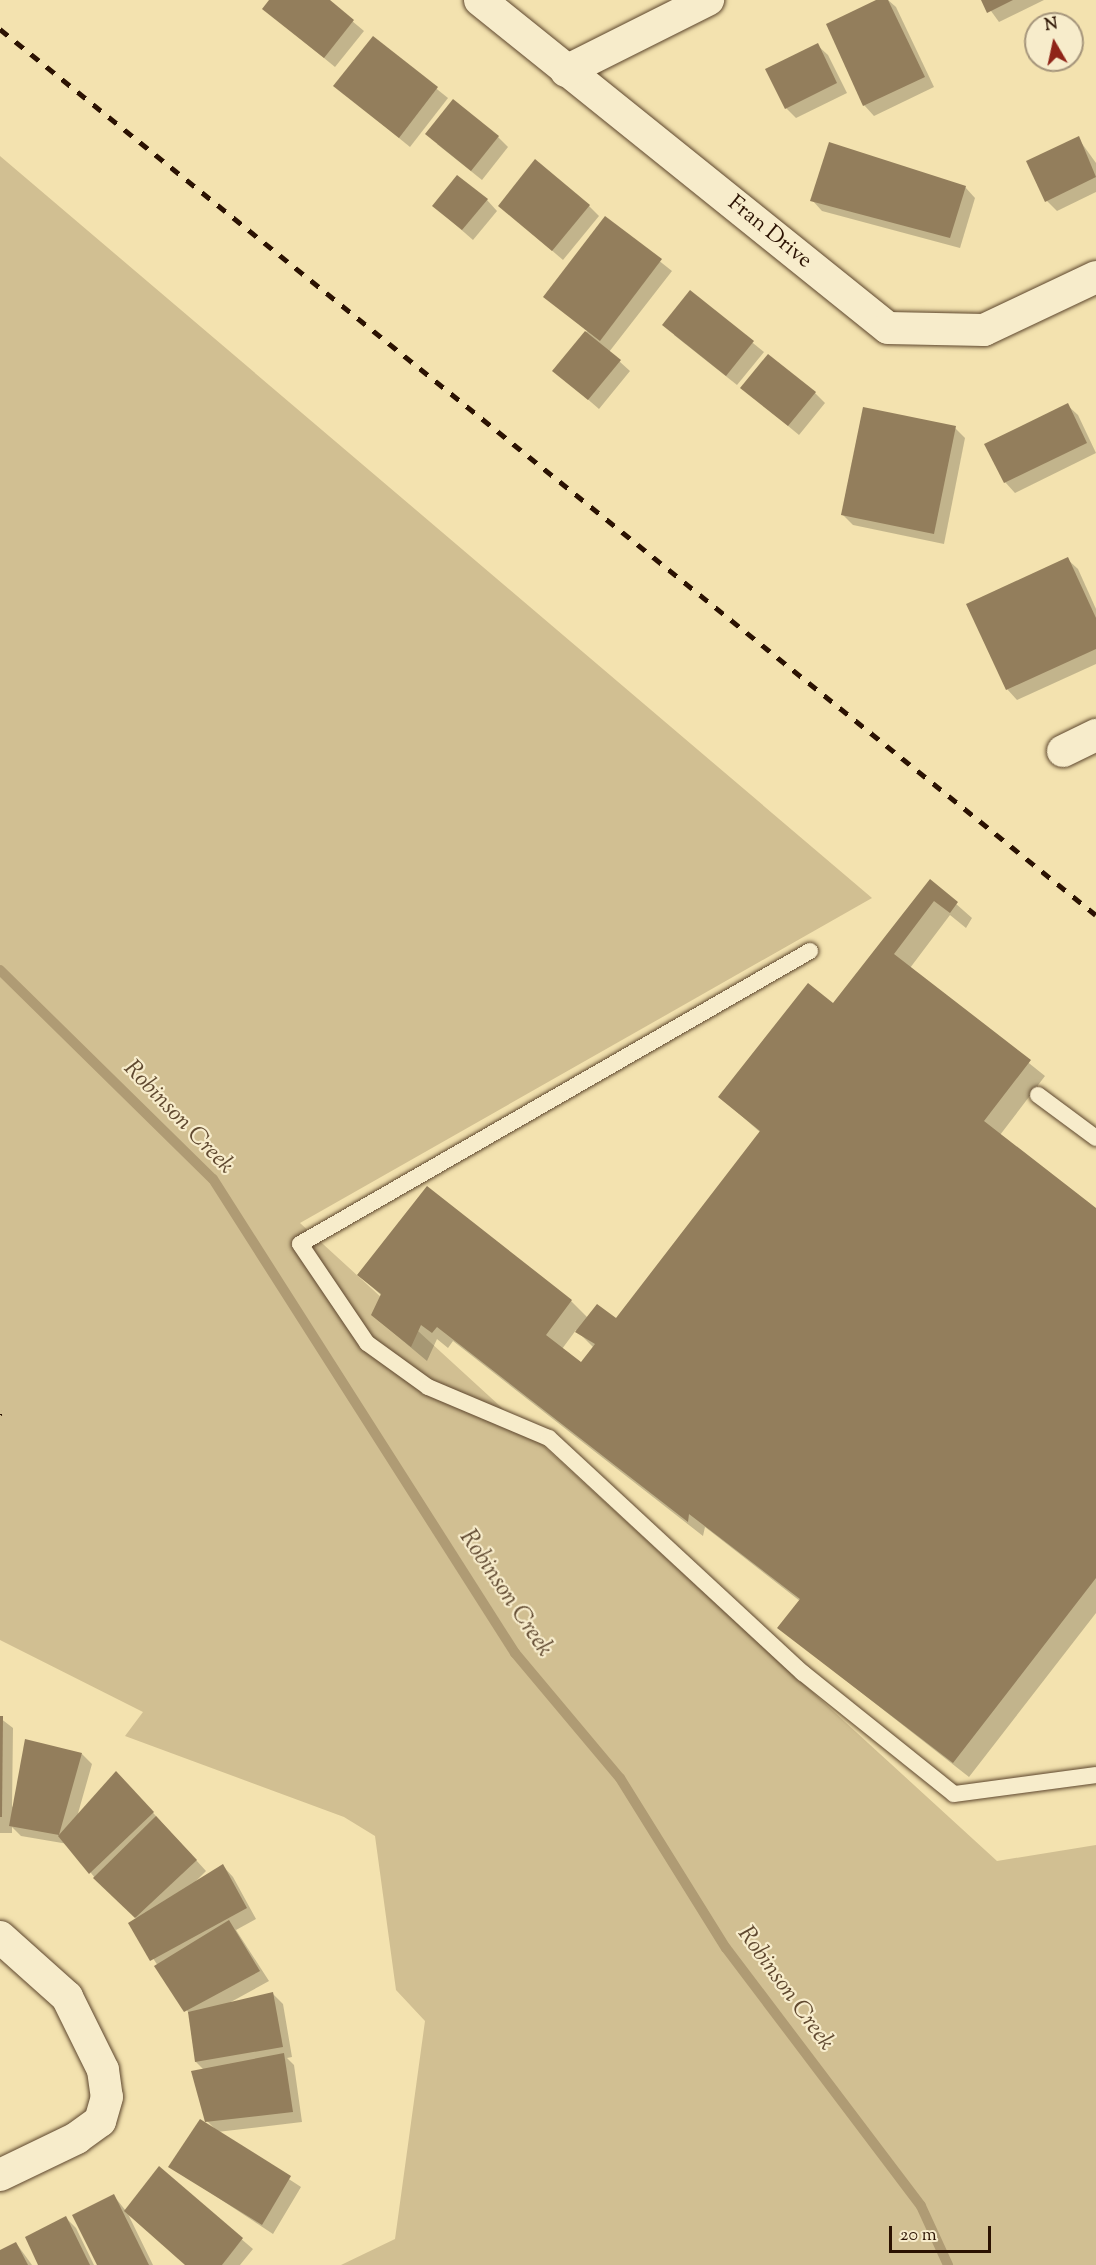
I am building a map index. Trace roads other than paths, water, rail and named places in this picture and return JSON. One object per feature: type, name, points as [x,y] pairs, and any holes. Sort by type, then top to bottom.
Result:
[{"type":"street","name":"Fran Drive","points":[[480,0],[888,328],[984,330],[1096,277]]},
{"type":"street","points":[[566,71],[708,0]]},
{"type":"street","points":[[1063,750],[1096,735]]},
{"type":"street","points":[[0,1937],[67,1997],[103,2070],[107,2097],[100,2121],[77,2138],[0,2175]]},
{"type":"lane","points":[[810,951],[300,1244],[367,1342],[428,1387],[549,1438],[803,1673],[954,1794],[1096,1775]]},
{"type":"lane","points":[[1038,1095],[1096,1138]]},
{"type":"waterway","name":"Robinson Creek","points":[[0,970],[213,1179],[515,1653],[620,1778],[726,1948],[921,2206],[948,2265]]},
{"type":"railway","points":[[0,29],[1096,915]]}]
